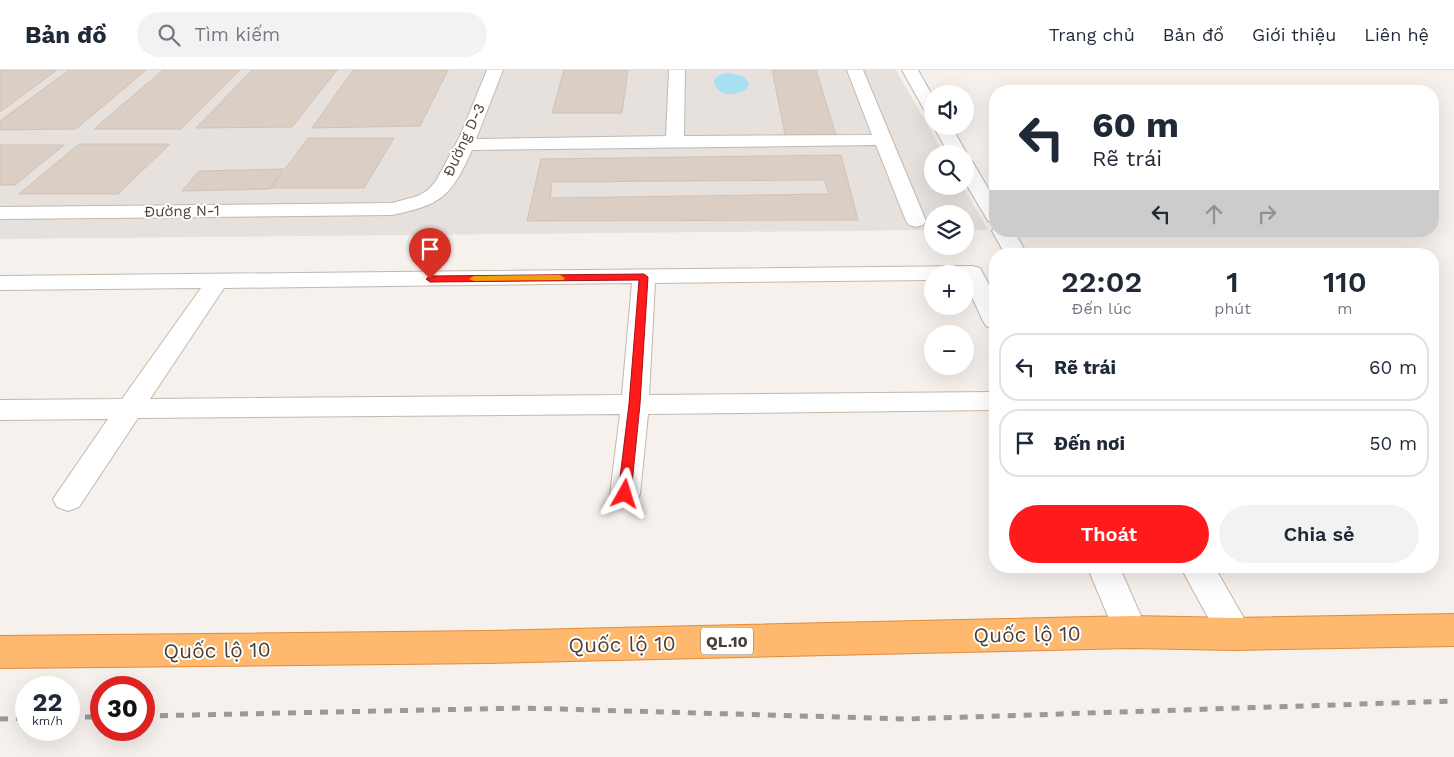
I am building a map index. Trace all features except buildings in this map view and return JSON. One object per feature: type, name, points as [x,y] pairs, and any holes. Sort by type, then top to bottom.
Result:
[{"type":"highway","name":"Quốc lộ 10","points":[[0,652],[488,647],[1131,632],[1235,634],[1454,630]]},
{"type":"street","name":"Đường D-3","points":[[364,209],[392,209],[434,195],[450,174],[495,70]]},
{"type":"street","points":[[675,141],[677,70]]},
{"type":"street","points":[[855,70],[916,221]]},
{"type":"street","points":[[910,70],[924,95]]},
{"type":"street","points":[[464,145],[883,140]]},
{"type":"street","points":[[974,182],[989,208]]},
{"type":"street","name":"Đường N-1","points":[[0,213],[364,209]]},
{"type":"street","points":[[1006,237],[1013,248]]},
{"type":"street","points":[[0,283],[972,273],[989,308]]},
{"type":"street","points":[[625,494],[635,404],[644,277]]},
{"type":"street","points":[[68,499],[217,281]]},
{"type":"street","points":[[0,410],[989,401]]},
{"type":"street","points":[[1106,573],[1131,632]]},
{"type":"street","points":[[1200,573],[1235,634]]},
{"type":"shaded area","points":[[0,70],[896,70],[924,119],[924,135],[933,135],[939,145],[924,145],[924,195],[968,195],[974,205],[924,205],[924,230],[0,239]]},
{"type":"shaded area","points":[[974,205],[988,230],[974,230]]},
{"type":"water","points":[[726,73],[743,76],[749,83],[748,88],[733,94],[723,93],[716,86],[714,80]]},
{"type":"railway","points":[[155,716],[522,708],[908,719],[1454,701]]},
{"type":"railway","points":[[80,717],[90,717]]},
{"type":"railway","points":[[0,719],[15,718]]},
{"type":"slow traffic","points":[[474,279],[560,278]]},
{"type":"route","points":[[430,279],[644,277],[635,404],[625,494]]}]
